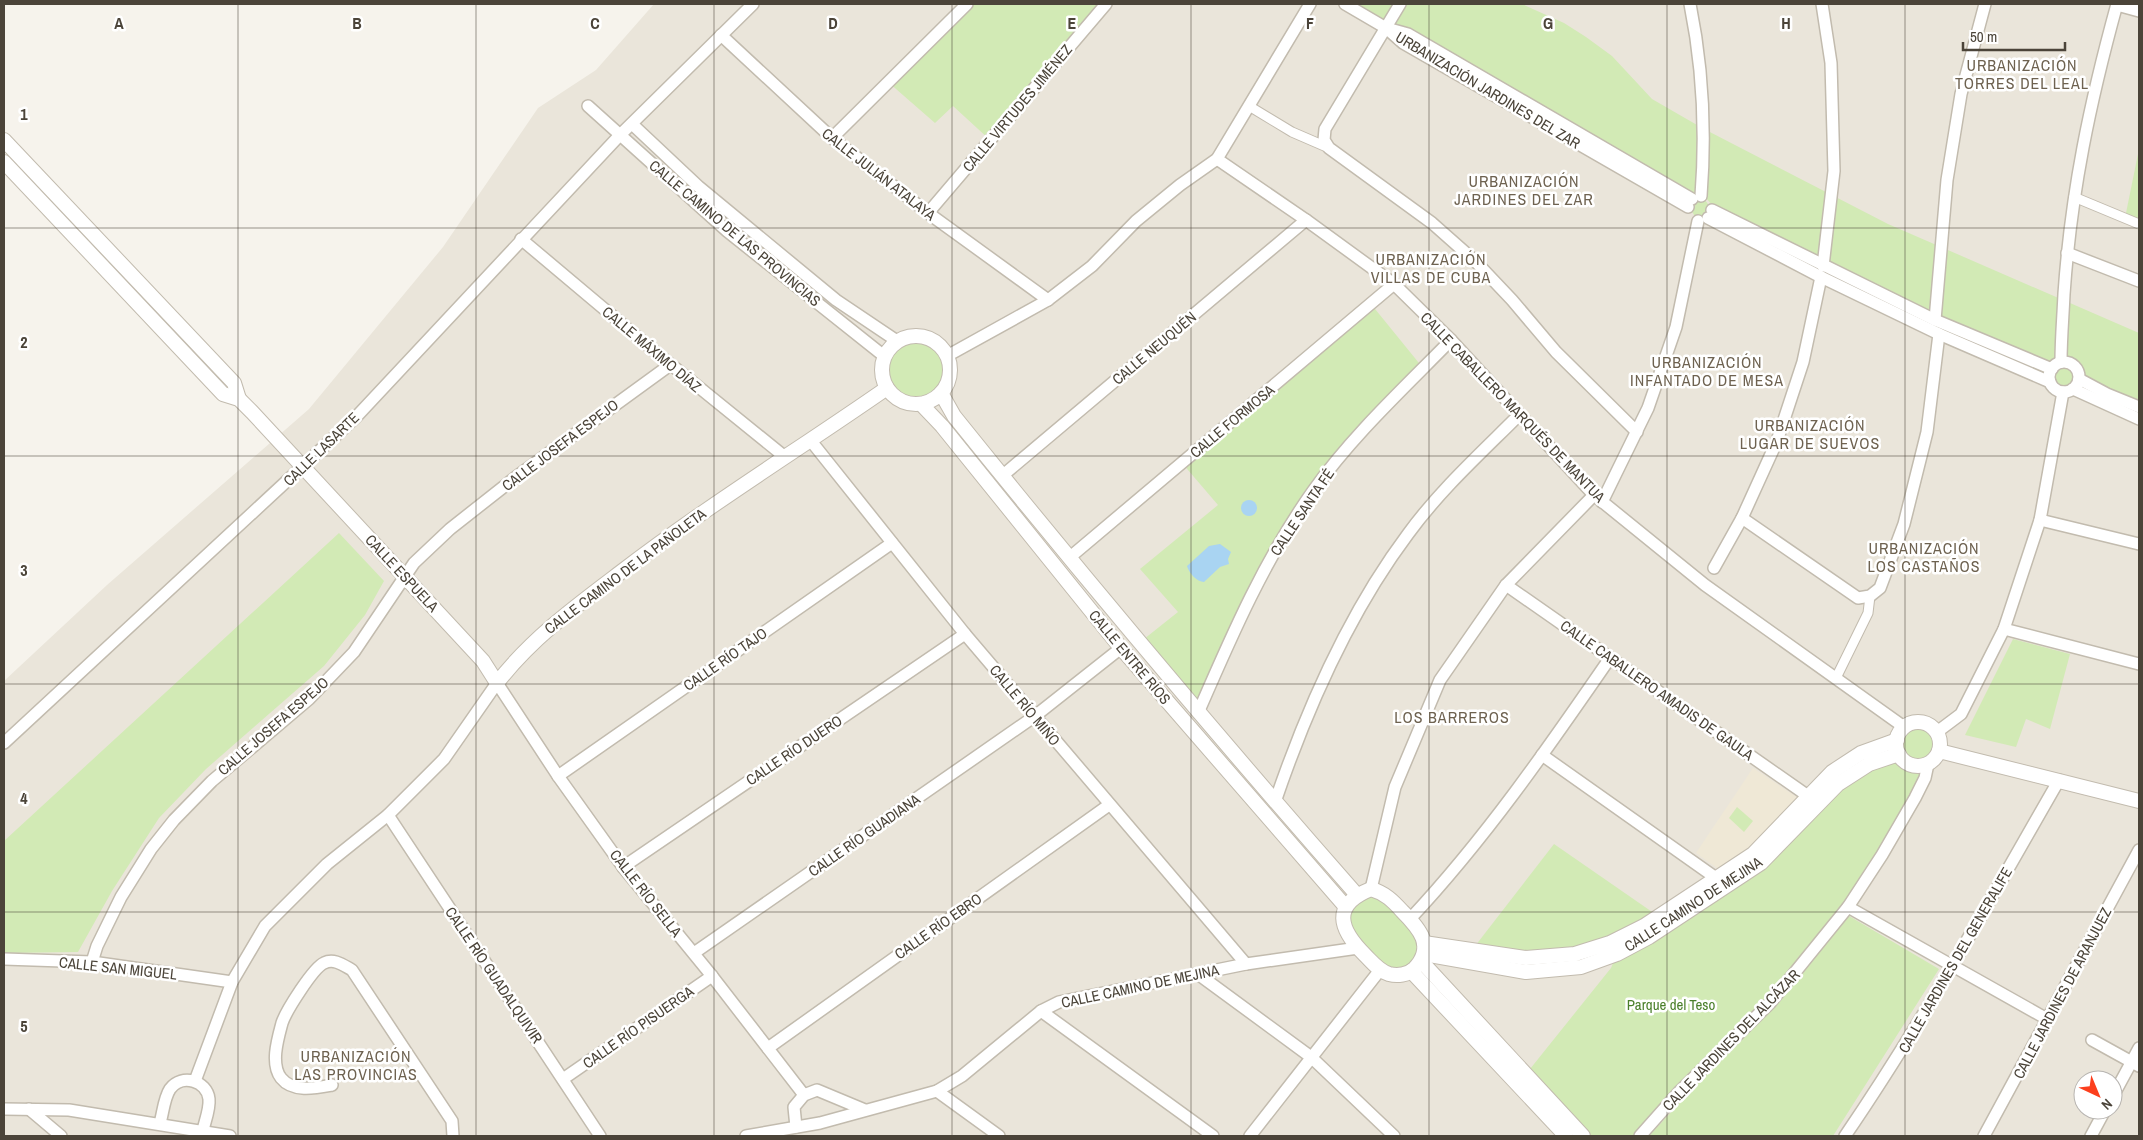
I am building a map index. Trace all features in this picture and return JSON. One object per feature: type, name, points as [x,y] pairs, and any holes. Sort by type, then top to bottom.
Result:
[{"type":"street","name":"CALLE LASARTE","points":[[4,743],[357,416],[619,136],[753,4]]},
{"type":"street","points":[[832,138],[967,4]]},
{"type":"street","name":"CALLE VIRTUDES JIMÉNEZ","points":[[928,213],[1106,4]]},
{"type":"street","points":[[947,356],[1048,300],[1092,266],[1136,220],[1217,159],[1310,4]]},
{"type":"street","name":"URBANIZACIÓN JARDINES DEL ZAR","points":[[1345,4],[1386,28],[1408,34],[1694,201]]},
{"type":"street","points":[[1329,148],[1324,140],[1324,129],[1400,4]]},
{"type":"street","points":[[1690,4],[1698,43],[1704,110],[1704,158],[1690,216],[1706,216],[1822,271],[2052,370]]},
{"type":"street","points":[[1714,568],[1742,518],[1776,441],[1803,362],[1822,271],[1834,171],[1831,64],[1822,4]]},
{"type":"street","points":[[1935,320],[1947,180],[1962,94],[1985,4]]},
{"type":"street","points":[[2050,382],[2052,370],[2061,362],[2067,253],[2087,121],[2117,4],[2139,11]]},
{"type":"street","name":"CALLE JULIÁN ATALAYA","points":[[721,35],[832,138],[928,213],[1048,300]]},
{"type":"street","name":"CALLE CAMINO DE LAS PROVINCIAS","points":[[588,106],[619,136],[727,231],[884,356]]},
{"type":"street","points":[[1249,106],[1292,132],[1329,148],[1432,223],[1476,262],[1512,300],[1556,352],[1637,432]]},
{"type":"street","name":"CALLE CAMINO DE LAS PROVINCIAS","points":[[632,124],[714,200],[836,300],[897,341]]},
{"type":"street","points":[[4,140],[234,383],[239,399]]},
{"type":"street","name":"CALLE CABALLERO MARQUÉS DE MANTUA","points":[[1217,159],[1306,220],[1394,284],[1451,340],[1598,498],[1705,585],[1904,727]]},
{"type":"street","points":[[4,162],[223,394],[239,399]]},
{"type":"street","points":[[2074,198],[2139,224]]},
{"type":"street","points":[[1371,889],[1395,787],[1440,680],[1506,585],[1598,498],[1637,432],[1648,408],[1676,327],[1710,201],[1694,201]]},
{"type":"street","name":"CALLE NEUQUÉN","points":[[1002,476],[1306,220]]},
{"type":"street","name":"CALLE MÁXIMO DÍAZ","points":[[521,239],[670,365],[785,457]]},
{"type":"street","points":[[2067,253],[2139,281]]},
{"type":"street","points":[[1822,271],[1939,334],[2050,382],[2055,389],[2068,391],[2139,419]]},
{"type":"street","name":"CALLE FORMOSA","points":[[1069,558],[1394,284]]},
{"type":"street","points":[[1742,518],[1858,598],[1870,596],[1880,588],[1904,524],[1927,432],[1939,334]]},
{"type":"street","points":[[911,336],[925,336],[938,344],[947,356],[950,368],[948,382],[941,393],[932,400],[921,404],[911,404],[901,401],[886,388],[882,378],[884,356],[897,341],[911,336]]},
{"type":"street","name":"CALLE SANTA FÉ","points":[[1198,713],[1233,634],[1275,549],[1313,491],[1352,442],[1451,340]]},
{"type":"street","points":[[2061,362],[2071,363],[2075,366],[2079,379],[2106,394],[2139,407]]},
{"type":"street","name":"CALLE JOSEFA ESPEJO","points":[[92,962],[97,946],[121,897],[151,850],[174,820],[212,781],[309,699],[354,652],[414,563],[450,529],[483,503],[670,365]]},
{"type":"street","points":[[1938,732],[1961,714],[2004,630],[2040,520],[2068,391],[2079,379]]},
{"type":"street","name":"CALLE CAMINO DE LA PAÑOLETA","points":[[195,1082],[232,982],[266,926],[327,864],[388,815],[444,759],[516,659],[556,621],[674,531],[811,441],[886,388]]},
{"type":"street","name":"CALLE ENTRE RÍOS","points":[[941,393],[954,416],[1069,558],[1198,713],[1357,895]]},
{"type":"street","name":"CALLE ESPUELA","points":[[239,399],[483,661],[497,683]]},
{"type":"street","name":"CALLE ENTRE RÍOS","points":[[921,404],[948,434],[1121,648],[1345,906]]},
{"type":"street","points":[[1275,802],[1312,703],[1335,654],[1375,582],[1408,534],[1455,478],[1519,415]]},
{"type":"street","name":"CALLE RÍO MIÑO","points":[[811,441],[965,634],[1246,964]]},
{"type":"street","points":[[2040,520],[2139,544]]},
{"type":"street","name":"CALLE RÍO TAJO","points":[[558,776],[892,543]]},
{"type":"street","name":"CALLE CABALLERO AMADIS DE GAULA","points":[[1506,585],[1808,796]]},
{"type":"street","points":[[1836,678],[1868,613],[1870,596]]},
{"type":"street","points":[[2004,630],[2139,664]]},
{"type":"street","name":"CALLE RÍO DUERO","points":[[623,867],[965,634]]},
{"type":"street","name":"CALLE RÍO GUADIANA","points":[[694,953],[1035,716],[1121,648]]},
{"type":"street","points":[[1410,919],[1448,878],[1542,755],[1610,658]]},
{"type":"street","name":"CALLE RÍO SELLA","points":[[497,683],[558,776],[623,867],[694,953],[804,1095]]},
{"type":"street","points":[[1912,722],[1922,722],[1931,725],[1938,732],[1941,741],[1939,750],[1935,758],[1928,764],[1912,764],[1899,754],[1897,740],[1904,727],[1912,722]]},
{"type":"street","name":"CALLE CAMINO DE MEJINA","points":[[1420,957],[1526,958],[1575,954],[1610,943],[1644,926],[1753,854],[1832,772],[1861,753],[1897,740]]},
{"type":"street","points":[[1939,750],[2139,801]]},
{"type":"street","name":"CALLE CAMINO DE MEJINA","points":[[1420,957],[1526,972],[1581,967],[1616,954],[1649,936],[1761,863],[1838,784],[1869,764],[1899,754]]},
{"type":"street","points":[[1542,755],[1716,878]]},
{"type":"street","name":"CALLE JARDINES DEL ALCÁZAR","points":[[1640,1136],[1680,1091],[1770,1004],[1848,907],[1882,855],[1910,806],[1925,778],[1928,764]]},
{"type":"street","name":"CALLE JARDINES DEL GENERALIFE","points":[[1845,1136],[1885,1078],[2059,780]]},
{"type":"street","name":"CALLE RÍO EBRO","points":[[768,1048],[1109,805]]},
{"type":"street","name":"CALLE RÍO GUADALQUIVIR","points":[[388,815],[600,1136]]},
{"type":"street","name":"CALLE JARDINES DE ARANJUEZ","points":[[1984,1136],[2139,850]]},
{"type":"street","points":[[1420,957],[1399,975],[1389,974],[1380,970],[1349,939],[1342,918],[1345,906],[1357,895],[1371,889],[1381,892],[1390,898],[1420,931],[1420,957],[1566,1136]]},
{"type":"street","points":[[1848,907],[2047,1020]]},
{"type":"street","name":"CALLE CAMINO DE MEJINA","points":[[746,1136],[796,1127],[937,1091],[962,1076],[1041,1011],[1059,1002],[1246,964],[1358,948]]},
{"type":"street","name":"CALLE SAN MIGUEL","points":[[4,959],[92,962],[232,982]]},
{"type":"street","points":[[332,1085],[308,1089],[294,1087],[281,1078],[274,1061],[283,1021],[302,989],[316,968],[325,962],[336,961],[352,970],[452,1121],[454,1136]]},
{"type":"street","points":[[1250,1136],[1380,970]]},
{"type":"street","points":[[1198,974],[1311,1057],[1394,1136]]},
{"type":"street","name":"CALLE RÍO PISUERGA","points":[[563,1079],[712,976]]},
{"type":"street","points":[[1041,1011],[1213,1136]]},
{"type":"street","points":[[2092,1040],[2136,1064]]},
{"type":"street","points":[[2123,1082],[2136,1064],[2139,1048]]},
{"type":"street","points":[[1517,1074],[1583,1136]]},
{"type":"street","points":[[160,1123],[170,1090],[181,1081],[195,1082],[201,1085],[209,1097],[202,1130]]},
{"type":"street","points":[[796,1127],[794,1107],[804,1095],[817,1090],[865,1110]]},
{"type":"street","points":[[937,1091],[999,1136]]},
{"type":"street","points":[[4,1109],[69,1110],[160,1123],[230,1136]]},
{"type":"street","points":[[29,1109],[61,1136]]},
{"type":"street","points":[[2091,1136],[2100,1120]]},
{"type":"shaded area","points":[[654,4],[2139,4],[2139,1136],[4,1136],[4,681],[107,585],[309,409],[443,247],[538,108],[596,70]]},
{"type":"shaded area","points":[[1753,768],[1798,798],[1747,851],[1720,870],[1696,853]]},
{"type":"green space","points":[[967,4],[1106,4],[990,140],[953,106],[935,123],[888,82]]},
{"type":"green space","points":[[1345,4],[1522,4],[1564,23],[1612,56],[1652,99],[1704,129],[1888,224],[2139,333],[2139,407],[2079,374],[2071,363],[2066,362],[2054,366],[1935,320],[1712,205],[1706,198],[1696,197]]},
{"type":"green space","points":[[2139,149],[2139,224],[2125,218]]},
{"type":"green space","points":[[1700,199],[1708,204],[1709,208],[1704,216],[1700,217],[1692,212],[1691,208],[1696,200]]},
{"type":"green space","points":[[1371,304],[1423,368],[1352,442],[1275,549],[1198,713],[1139,643],[1178,612],[1140,569],[1218,505],[1182,463]]},
{"type":"green space","points":[[911,343],[921,343],[931,347],[939,355],[943,370],[939,385],[931,393],[921,397],[911,397],[901,393],[893,385],[889,375],[889,365],[893,355],[901,347]]},
{"type":"green space","points":[[2065,366],[2073,369],[2076,377],[2073,385],[2065,388],[2057,385],[2054,377],[2057,369]]},
{"type":"green space","points":[[339,533],[384,581],[365,615],[324,666],[206,769],[159,818],[112,891],[78,952],[4,953],[4,841]]},
{"type":"green space","points":[[2013,639],[2070,654],[2050,729],[2026,719],[2016,747],[1965,735]]},
{"type":"green space","points":[[1918,726],[1925,727],[1931,731],[1935,737],[1935,751],[1931,757],[1925,761],[1918,762],[1911,761],[1905,757],[1901,751],[1900,744],[1901,737],[1905,731],[1911,727]]},
{"type":"green space","name":"Parque del Teso","points":[[1899,754],[1911,764],[1928,764],[1882,855],[1808,958],[1640,1136],[1583,1136],[1526,1074],[1611,968],[1617,954],[1838,784]]},
{"type":"green space","points":[[1737,807],[1753,821],[1744,832],[1729,818]]},
{"type":"green space","points":[[1554,844],[1658,916],[1575,954],[1472,950]]},
{"type":"green space","points":[[1371,889],[1410,919],[1424,954],[1399,975],[1358,948],[1345,906]]},
{"type":"green space","points":[[1849,916],[1939,969],[1833,1136],[1649,1136],[1709,1071],[1777,1005]]},
{"type":"water","points":[[1246,500],[1252,500],[1257,505],[1255,514],[1246,516],[1241,511],[1241,505]]},
{"type":"water","points":[[1220,544],[1231,552],[1228,559],[1229,564],[1220,567],[1204,582],[1196,579],[1187,566],[1209,546]]},
{"type":"district","name":"URBANIZACIÓN TORRES DEL LEAL","points":[[2022,74]]},
{"type":"district","name":"URBANIZACIÓN JARDINES DEL ZAR","points":[[1524,190]]},
{"type":"district","name":"URBANIZACIÓN VILLAS DE CUBA","points":[[1431,268]]},
{"type":"district","name":"URBANIZACIÓN INFANTADO DE MESA","points":[[1707,371]]},
{"type":"district","name":"URBANIZACIÓN LUGAR DE SUEVOS","points":[[1810,434]]},
{"type":"district","name":"URBANIZACIÓN LOS CASTAÑOS","points":[[1924,557]]},
{"type":"district","name":"LOS BARREROS","points":[[1452,717]]},
{"type":"district","name":"URBANIZACIÓN LAS PROVINCIAS","points":[[356,1065]]}]
